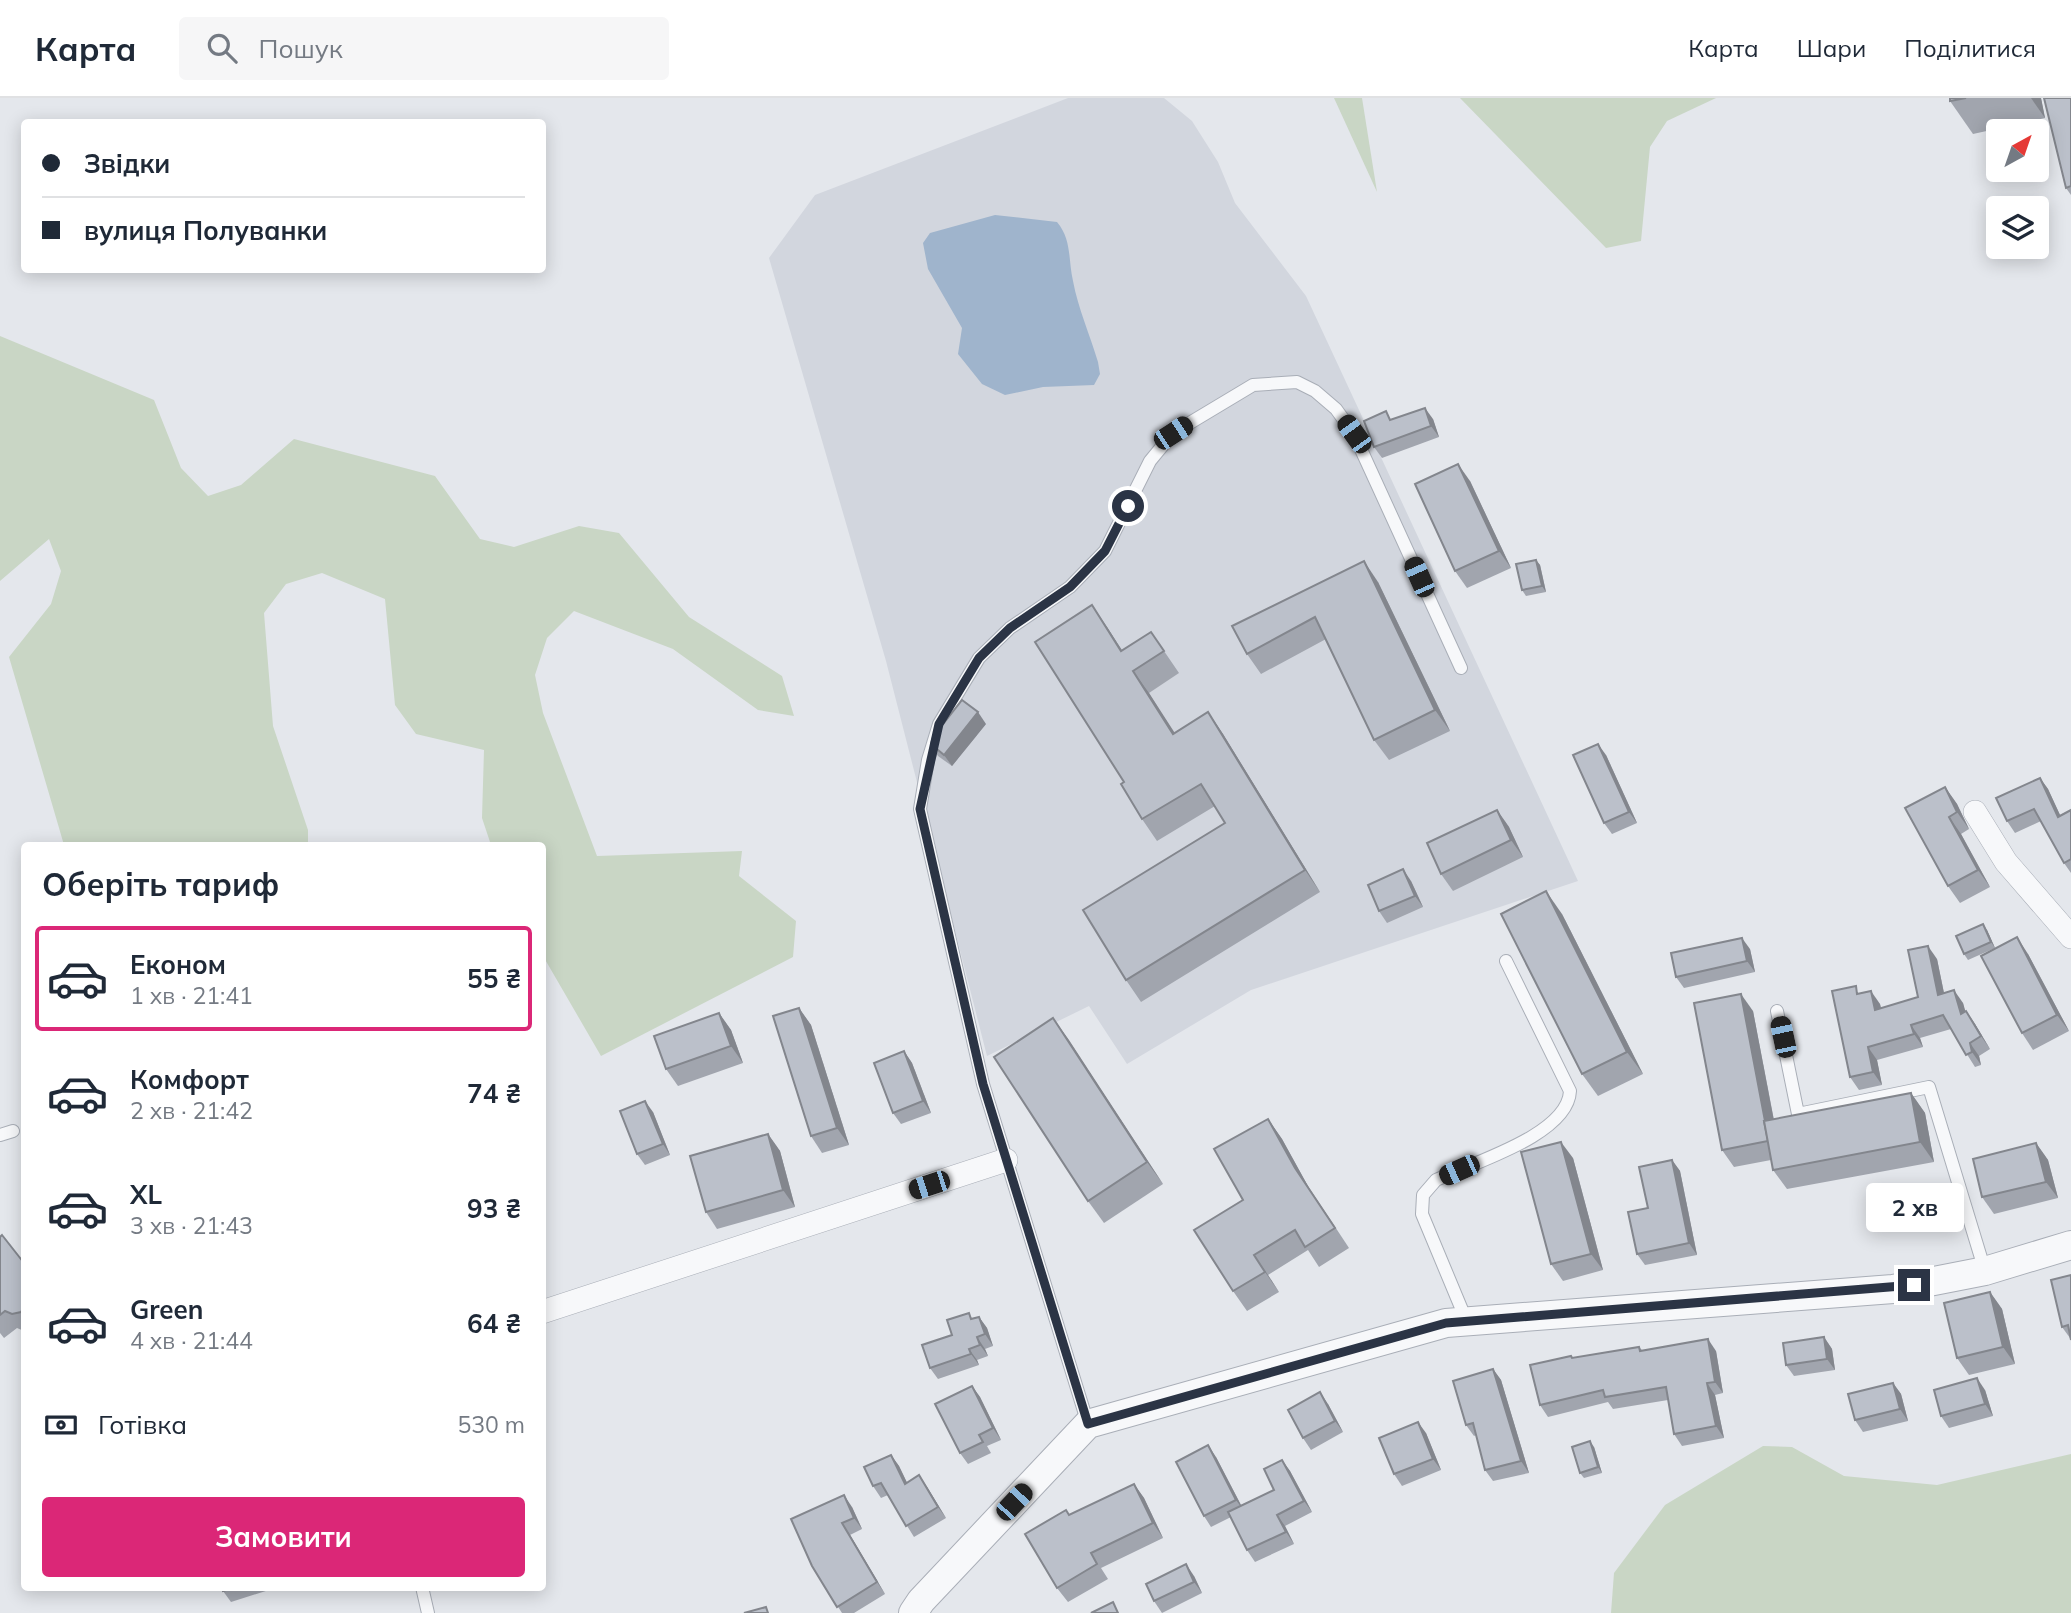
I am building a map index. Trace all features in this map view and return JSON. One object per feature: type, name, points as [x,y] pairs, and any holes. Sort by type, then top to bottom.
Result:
[{"type":"street","points":[[1975,812],[2006,862],[2071,937]]},
{"type":"street","points":[[546,1310],[1006,1160]]},
{"type":"street","points":[[913,1613],[921,1601],[1088,1424],[1446,1323],[1893,1289],[1985,1271],[2071,1245]]},
{"type":"lane","points":[[1088,1424],[983,1084],[920,809],[928,760],[939,724],[979,658],[1010,628],[1070,587],[1105,551],[1150,461],[1173,433],[1253,385],[1297,382],[1315,391],[1336,409],[1354,434],[1461,668]]},
{"type":"lane","points":[[1467,1322],[1422,1214],[1423,1195],[1436,1180],[1549,1128],[1570,1103],[1570,1091],[1506,961]]},
{"type":"lane","points":[[1777,1011],[1798,1114],[1928,1087],[1985,1271]]},
{"type":"lane","points":[[0,1135],[13,1130]]},
{"type":"lane","points":[[423,1591],[428,1613]]},
{"type":"shaded area","points":[[1068,98],[1164,98],[1192,121],[1218,162],[1235,203],[1306,296],[1578,881],[1251,990],[1127,1064],[1089,1006],[987,1056],[886,661],[769,258],[815,195]]},
{"type":"green space","points":[[1334,98],[1362,98],[1377,192]]},
{"type":"green space","points":[[1460,98],[1716,98],[1667,121],[1650,147],[1641,241],[1606,248]]},
{"type":"green space","points":[[0,336],[154,400],[181,468],[208,496],[241,485],[294,439],[435,476],[480,539],[514,547],[579,526],[619,533],[689,617],[782,676],[794,716],[758,710],[673,649],[574,611],[547,638],[535,675],[543,713],[597,856],[742,851],[739,876],[796,921],[793,957],[601,1056],[546,961],[546,842],[490,842],[482,818],[484,750],[416,734],[395,705],[385,599],[322,573],[286,584],[264,613],[273,726],[308,830],[308,842],[63,842],[9,657],[51,604],[61,571],[49,539],[0,581]]},
{"type":"green space","points":[[1763,1446],[1792,1447],[1844,1476],[1937,1485],[2071,1454],[2071,1613],[1611,1613],[1614,1573],[1665,1505]]},
{"type":"water","points":[[995,215],[1057,222],[1062,229],[1078,301],[1098,362],[1100,374],[1094,385],[1043,387],[1005,395],[982,384],[958,354],[962,328],[928,269],[923,243],[930,233]]},
{"type":"building","points":[[2044,98],[2071,98],[2071,186],[2066,188]]},
{"type":"building","points":[[1425,408],[1431,426],[1374,447],[1364,421],[1386,411],[1390,420]]},
{"type":"building","points":[[1458,464],[1499,551],[1455,571],[1415,484]]},
{"type":"building","points":[[1536,560],[1542,586],[1522,590],[1516,564]]},
{"type":"building","points":[[1364,561],[1435,710],[1374,740],[1315,617],[1247,654],[1232,626]]},
{"type":"building","points":[[1092,605],[1121,651],[1151,632],[1164,651],[1133,671],[1173,734],[1208,712],[1305,870],[1126,980],[1083,910],[1225,823],[1201,784],[1142,819],[1121,784],[1124,782],[1035,642]]},
{"type":"building","points":[[962,700],[978,712],[944,755],[931,744],[933,737]]},
{"type":"building","points":[[1598,744],[1629,812],[1604,823],[1573,755]]},
{"type":"building","points":[[2040,778],[2058,817],[2071,810],[2071,859],[2064,863],[2034,809],[2007,821],[1996,798]]},
{"type":"building","points":[[1945,787],[1957,812],[1949,817],[1978,870],[1948,886],[1905,808]]},
{"type":"building","points":[[1497,810],[1511,840],[1441,874],[1427,843]]},
{"type":"building","points":[[1403,869],[1415,896],[1379,911],[1368,885]]},
{"type":"building","points":[[1546,891],[1627,1052],[1582,1074],[1501,914]]},
{"type":"building","points":[[1983,924],[1991,942],[1964,954],[1956,936]]},
{"type":"building","points":[[2017,937],[2057,1015],[2022,1033],[1981,956]]},
{"type":"building","points":[[1742,938],[1747,961],[1676,977],[1671,953]]},
{"type":"building","points":[[1928,946],[1938,995],[1954,990],[1961,1014],[1966,1011],[1981,1036],[1970,1043],[1972,1052],[1966,1055],[1943,1015],[1911,1025],[1914,1034],[1868,1047],[1873,1072],[1850,1077],[1832,991],[1856,986],[1857,994],[1871,991],[1875,1010],[1918,997],[1908,950]]},
{"type":"building","points":[[1741,994],[1768,1141],[1722,1150],[1694,1003]]},
{"type":"building","points":[[799,1008],[837,1128],[811,1136],[773,1016]]},
{"type":"building","points":[[719,1013],[731,1046],[666,1069],[654,1036]]},
{"type":"building","points":[[1053,1018],[1147,1162],[1088,1201],[994,1057]]},
{"type":"building","points":[[904,1051],[923,1101],[893,1113],[874,1063]]},
{"type":"building","points":[[1911,1093],[1920,1142],[1773,1170],[1764,1121]]},
{"type":"building","points":[[645,1101],[663,1144],[637,1154],[620,1111]]},
{"type":"building","points":[[1268,1119],[1295,1168],[1335,1228],[1305,1247],[1295,1230],[1254,1255],[1265,1272],[1233,1291],[1194,1230],[1243,1200],[1214,1149]]},
{"type":"building","points":[[768,1134],[783,1190],[706,1212],[690,1156]]},
{"type":"building","points":[[1561,1142],[1591,1254],[1551,1264],[1521,1152]]},
{"type":"building","points":[[2036,1143],[2046,1182],[1982,1197],[1973,1159]]},
{"type":"building","points":[[1672,1160],[1689,1243],[1637,1254],[1628,1212],[1648,1208],[1639,1167]]},
{"type":"building","points":[[2,1235],[21,1259],[21,1312],[12,1314],[5,1311],[0,1315]]},
{"type":"building","points":[[2071,1275],[2071,1340],[2068,1325],[2062,1327],[2051,1280]]},
{"type":"building","points":[[1990,1292],[2003,1347],[1957,1358],[1944,1303]]},
{"type":"building","points":[[969,1313],[971,1319],[979,1317],[985,1334],[977,1337],[980,1345],[969,1349],[971,1354],[930,1368],[922,1345],[952,1335],[947,1320]]},
{"type":"building","points":[[1824,1337],[1827,1359],[1786,1365],[1783,1343]]},
{"type":"building","points":[[1708,1339],[1715,1382],[1707,1383],[1716,1426],[1674,1434],[1666,1387],[1605,1397],[1603,1390],[1540,1405],[1530,1365],[1571,1356],[1572,1358],[1639,1347],[1640,1351]]},
{"type":"building","points":[[1493,1369],[1521,1461],[1485,1470],[1473,1423],[1466,1425],[1453,1381]]},
{"type":"building","points":[[1977,1378],[1985,1404],[1941,1416],[1934,1390]]},
{"type":"building","points":[[1893,1383],[1900,1409],[1855,1420],[1848,1394]]},
{"type":"building","points":[[972,1386],[993,1428],[979,1435],[983,1442],[960,1453],[935,1404]]},
{"type":"building","points":[[1320,1392],[1335,1421],[1303,1438],[1288,1410]]},
{"type":"building","points":[[1418,1422],[1433,1459],[1394,1474],[1379,1438]]},
{"type":"building","points":[[1590,1441],[1598,1467],[1580,1473],[1572,1447]]},
{"type":"building","points":[[1208,1445],[1236,1500],[1204,1516],[1176,1462]]},
{"type":"building","points":[[891,1455],[905,1484],[919,1475],[938,1507],[906,1526],[881,1483],[873,1486],[864,1467]]},
{"type":"building","points":[[1282,1460],[1304,1501],[1277,1515],[1286,1532],[1247,1550],[1228,1512],[1274,1490],[1264,1469]]},
{"type":"building","points":[[1134,1484],[1153,1523],[1091,1553],[1097,1564],[1057,1588],[1025,1534],[1066,1510],[1069,1515]]},
{"type":"building","points":[[844,1495],[854,1518],[842,1523],[877,1582],[837,1607],[812,1566],[791,1519]]},
{"type":"building","points":[[1186,1564],[1194,1582],[1154,1601],[1146,1584]]},
{"type":"building","points":[[1113,1602],[1118,1613],[1091,1613]]},
{"type":"building","points":[[766,1607],[768,1613],[744,1613]]},
{"type":"route","points":[[1128,506],[1105,551],[1070,587],[1010,628],[979,658],[939,724],[928,760],[920,809],[983,1084],[1088,1424],[1446,1323],[1893,1289],[1914,1285]]}]
